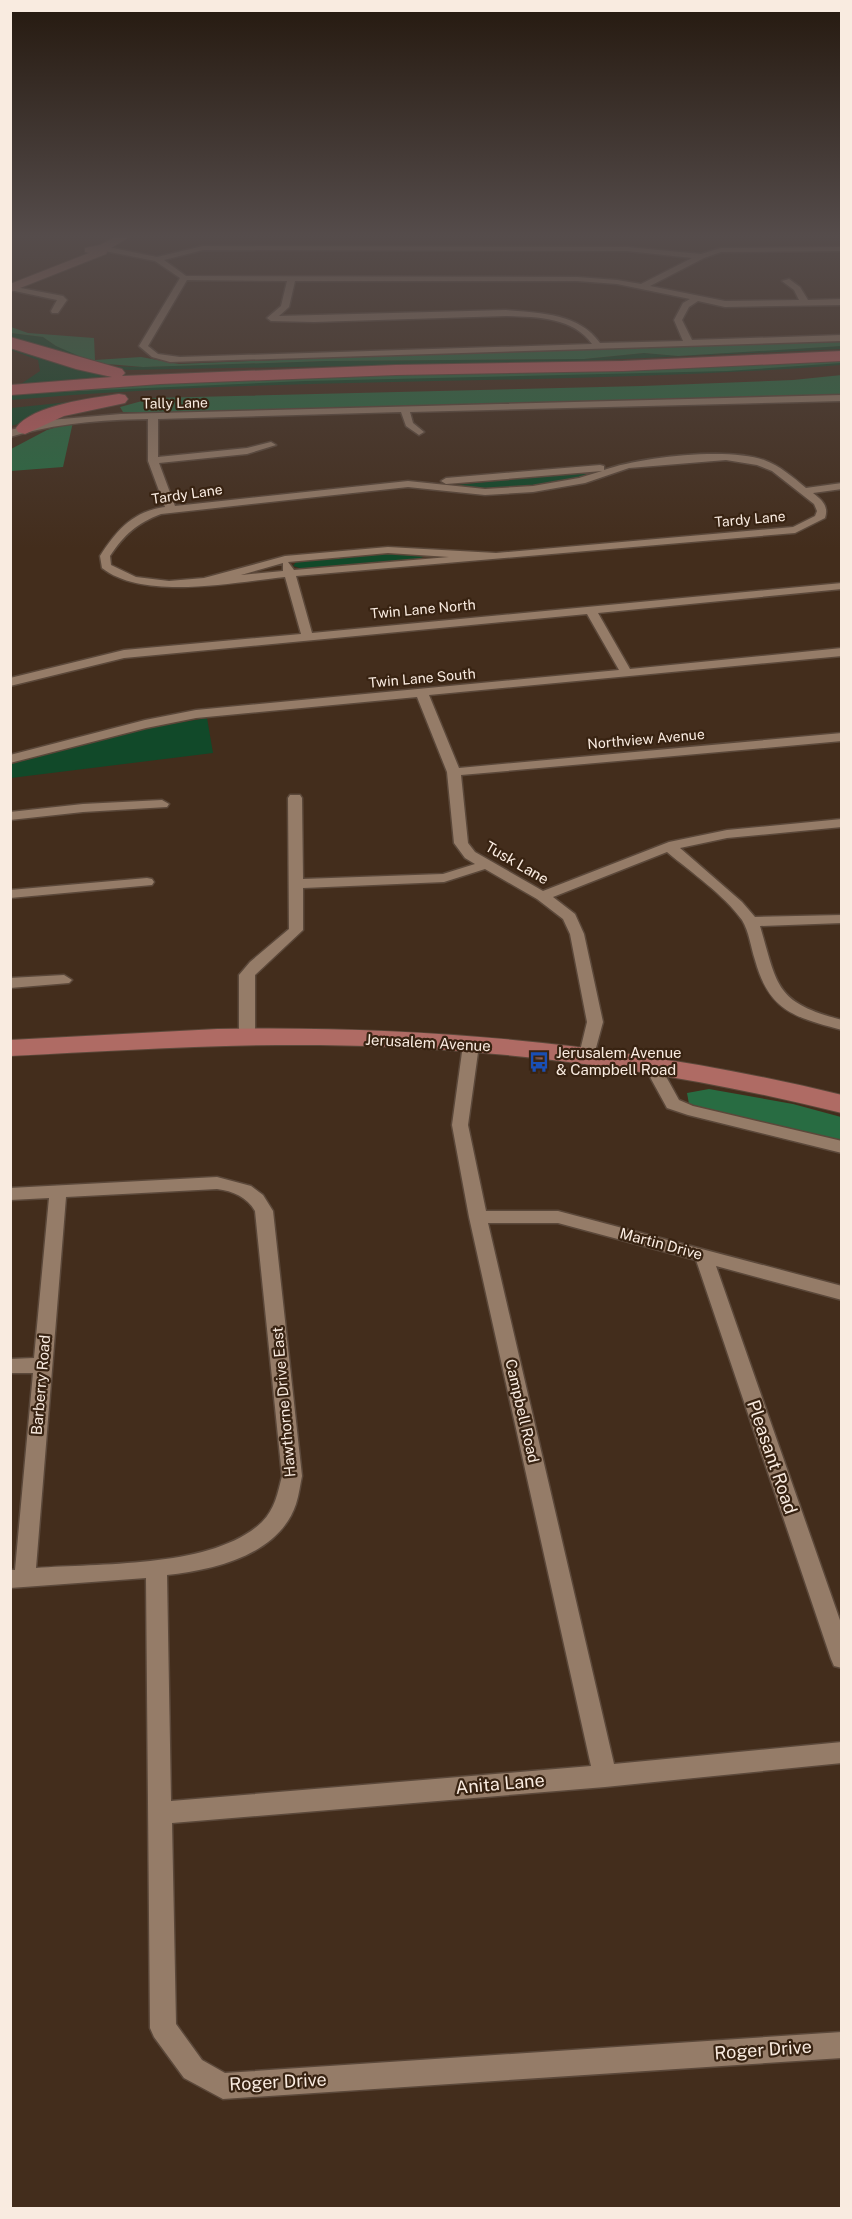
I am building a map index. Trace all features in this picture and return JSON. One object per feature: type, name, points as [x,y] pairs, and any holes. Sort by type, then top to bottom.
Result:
[{"type":"highway","points":[[10,342],[82,365],[116,373],[161,375],[622,366],[842,356]]},
{"type":"highway","points":[[10,353],[27,360],[32,370],[10,383]]},
{"type":"highway","points":[[10,390],[160,379],[396,369]]},
{"type":"highway","points":[[10,403],[152,393],[325,387],[615,382],[842,370]]},
{"type":"highway","points":[[20,428],[88,404],[152,393]]},
{"type":"highway","points":[[88,404],[82,407],[85,413],[116,417]]},
{"type":"main road","name":"Jerusalem Avenue","points":[[10,1048],[247,1037],[383,1040],[471,1045],[587,1055],[708,1075],[842,1104]]},
{"type":"street","points":[[146,341],[145,350],[161,358],[199,360],[744,341]]},
{"type":"street","points":[[595,341],[597,345]]},
{"type":"street","name":"Tally Lane","points":[[20,428],[54,422],[116,417],[842,398]]},
{"type":"street","points":[[405,410],[409,424],[419,432]]},
{"type":"street","points":[[153,417],[153,461],[171,509]]},
{"type":"street","points":[[153,461],[246,452],[272,445]]},
{"type":"street","name":"Tardy Lane","points":[[709,458],[739,458],[777,469],[806,491],[819,503],[822,512],[820,518],[795,530],[290,574],[146,583],[126,579],[114,573],[106,566],[105,556],[122,529],[138,518],[171,509],[408,484],[485,492],[533,489],[581,481],[628,465],[709,458]]},
{"type":"street","points":[[806,491],[842,486]]},
{"type":"street","name":"Tardy Lane","points":[[208,580],[285,559],[388,550],[496,556]]},
{"type":"street","points":[[285,559],[308,635]]},
{"type":"street","name":"Twin Lane North","points":[[10,682],[124,654],[842,586]]},
{"type":"street","points":[[590,609],[627,674]]},
{"type":"street","name":"Twin Lane South","points":[[10,759],[145,724],[196,714],[842,652]]},
{"type":"street","name":"Tusk Lane","points":[[422,694],[454,772],[461,843],[470,855],[542,896],[570,917],[577,934],[595,1022],[587,1055]]},
{"type":"street","name":"Northview Avenue","points":[[454,772],[842,737]]},
{"type":"street","points":[[247,1037],[247,975],[255,964],[287,941],[296,930],[294,798]]},
{"type":"street","points":[[10,816],[83,808],[162,804]]},
{"type":"street","points":[[542,896],[669,846],[727,834],[842,824]]},
{"type":"street","points":[[669,846],[737,905],[751,922],[769,984],[782,1000],[806,1015],[842,1025]]},
{"type":"street","points":[[297,884],[444,878],[485,865]]},
{"type":"street","points":[[10,894],[147,882]]},
{"type":"street","points":[[751,922],[842,919]]},
{"type":"street","points":[[10,983],[64,980]]},
{"type":"street","name":"Campbell Road","points":[[471,1045],[460,1125],[478,1217],[604,1776]]},
{"type":"street","points":[[652,1066],[674,1104],[688,1110],[842,1147]]},
{"type":"street","name":"Hawthorne Drive East","points":[[18,1578],[156,1568],[208,1560],[240,1549],[260,1537],[276,1521],[291,1492],[292,1476],[264,1211],[256,1199],[246,1191],[234,1186],[217,1183],[58,1191]]},
{"type":"street","points":[[10,1194],[58,1191]]},
{"type":"street","name":"Barberry Road","points":[[18,1578],[43,1365],[58,1191]]},
{"type":"street","name":"Martin Drive","points":[[478,1217],[558,1218],[842,1293]]},
{"type":"street","name":"Pleasant Road","points":[[703,1255],[842,1659]]},
{"type":"street","points":[[10,1366],[43,1365]]},
{"type":"street","name":"Roger Drive","points":[[156,1568],[163,2028],[193,2070],[223,2086],[842,2045]]},
{"type":"street","name":"Anita Lane","points":[[159,1813],[604,1776],[842,1752]]},
{"type":"green space","points":[[13,341],[48,341],[56,346],[108,366],[143,367],[327,361],[584,359],[644,353],[678,356],[841,346],[842,349],[559,362],[128,370],[104,368]]},
{"type":"green space","points":[[48,341],[94,341],[95,360],[141,357],[179,364],[644,345],[841,341],[842,346],[678,356],[644,353],[584,359],[327,361],[143,367],[95,363]]},
{"type":"green space","points":[[10,344],[120,375],[21,384],[40,371],[38,360],[11,350]]},
{"type":"green space","points":[[841,358],[841,365],[737,372],[218,387],[11,400],[11,392]]},
{"type":"green space","points":[[842,360],[841,363],[727,371],[304,381],[11,394],[200,381],[371,374],[537,373]]},
{"type":"green space","points":[[842,375],[841,395],[158,413],[123,412],[120,407],[153,398],[642,386],[793,380]]},
{"type":"green space","points":[[99,399],[11,426],[11,408]]},
{"type":"green space","points":[[73,422],[63,467],[11,471],[11,449],[47,430]]},
{"type":"green space","points":[[583,472],[590,474],[579,478],[523,487],[467,488],[456,485]]},
{"type":"green space","points":[[378,553],[424,556],[420,559],[303,569],[293,566],[302,560]]},
{"type":"green space","points":[[207,718],[213,753],[11,778],[11,764],[148,728]]},
{"type":"green space","points":[[709,1089],[793,1104],[841,1117],[841,1141],[689,1104],[687,1093]]},
{"type":"place","name":"Jerusalem Avenue & Campbell Road","points":[[539,1062]]}]
